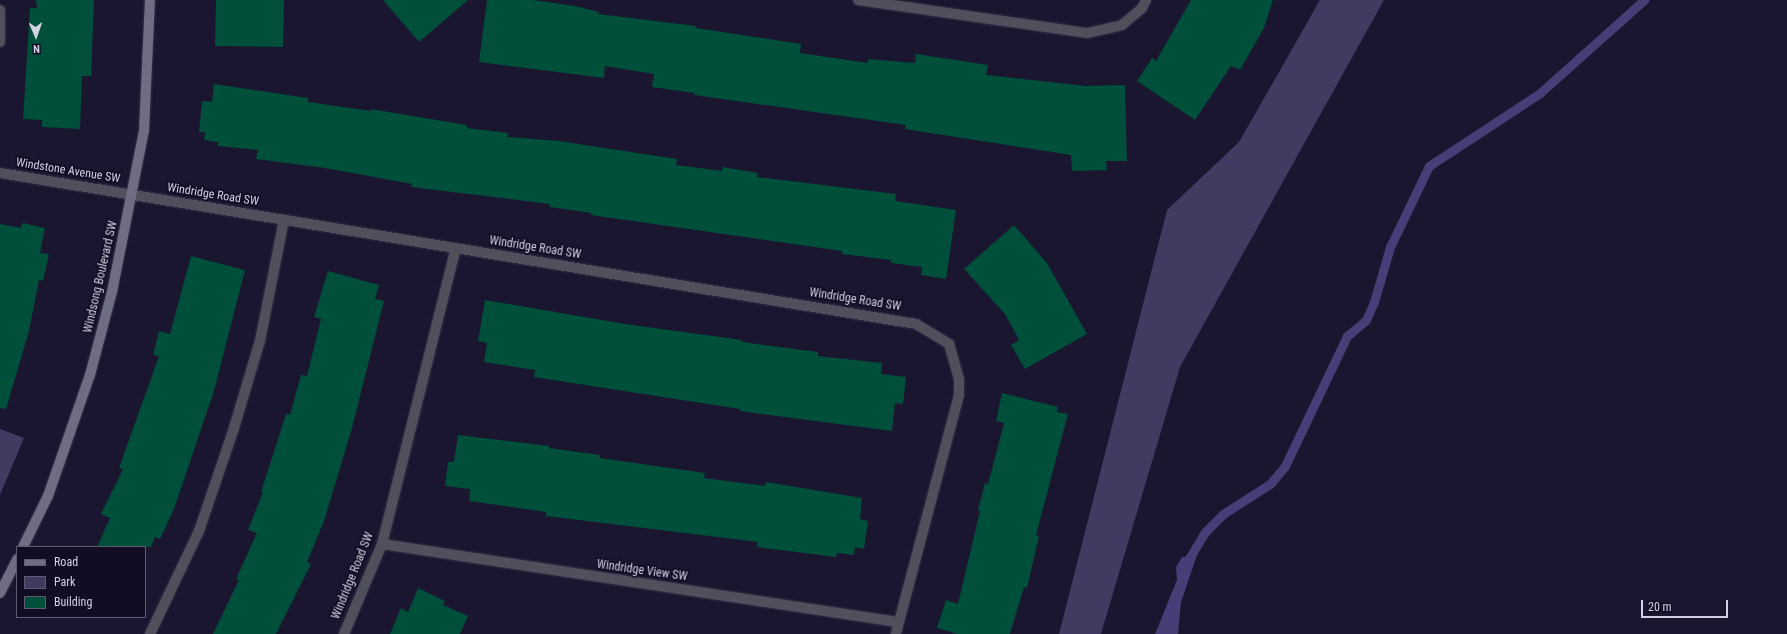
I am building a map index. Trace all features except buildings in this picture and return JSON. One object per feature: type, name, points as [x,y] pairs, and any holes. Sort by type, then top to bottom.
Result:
[{"type":"street","name":"Windsong Boulevard SW","points":[[23,546],[48,496],[90,375],[132,195],[144,131],[150,0]]},
{"type":"street","points":[[858,0],[1088,33],[1122,25],[1142,8],[1146,0]]},
{"type":"street","points":[[0,10],[0,42]]},
{"type":"street","name":"Windstone Avenue SW","points":[[0,173],[132,195]]},
{"type":"street","name":"Windridge Road SW","points":[[132,195],[916,324],[949,344],[959,380],[960,395],[896,634]]},
{"type":"street","points":[[150,634],[200,531],[234,428],[260,341],[284,220]]},
{"type":"street","name":"Windridge Road SW","points":[[344,634],[382,544],[456,248]]},
{"type":"street","name":"Windridge View SW","points":[[382,544],[898,622]]},
{"type":"street","points":[[0,593],[16,561]]},
{"type":"green space","points":[[1320,0],[1384,0],[1180,367],[1101,634],[1059,634],[1167,210],[1239,142]]},
{"type":"green space","points":[[0,429],[24,438],[0,495]]},
{"type":"shaded area","points":[[1197,555],[1181,602],[1178,634],[1155,634],[1177,580],[1176,567],[1182,557]]},
{"type":"waterway","points":[[1186,568],[1190,557],[1205,532],[1223,514],[1270,484],[1285,466],[1347,336],[1366,320],[1374,302],[1390,247],[1429,166],[1540,93],[1644,0]]}]
